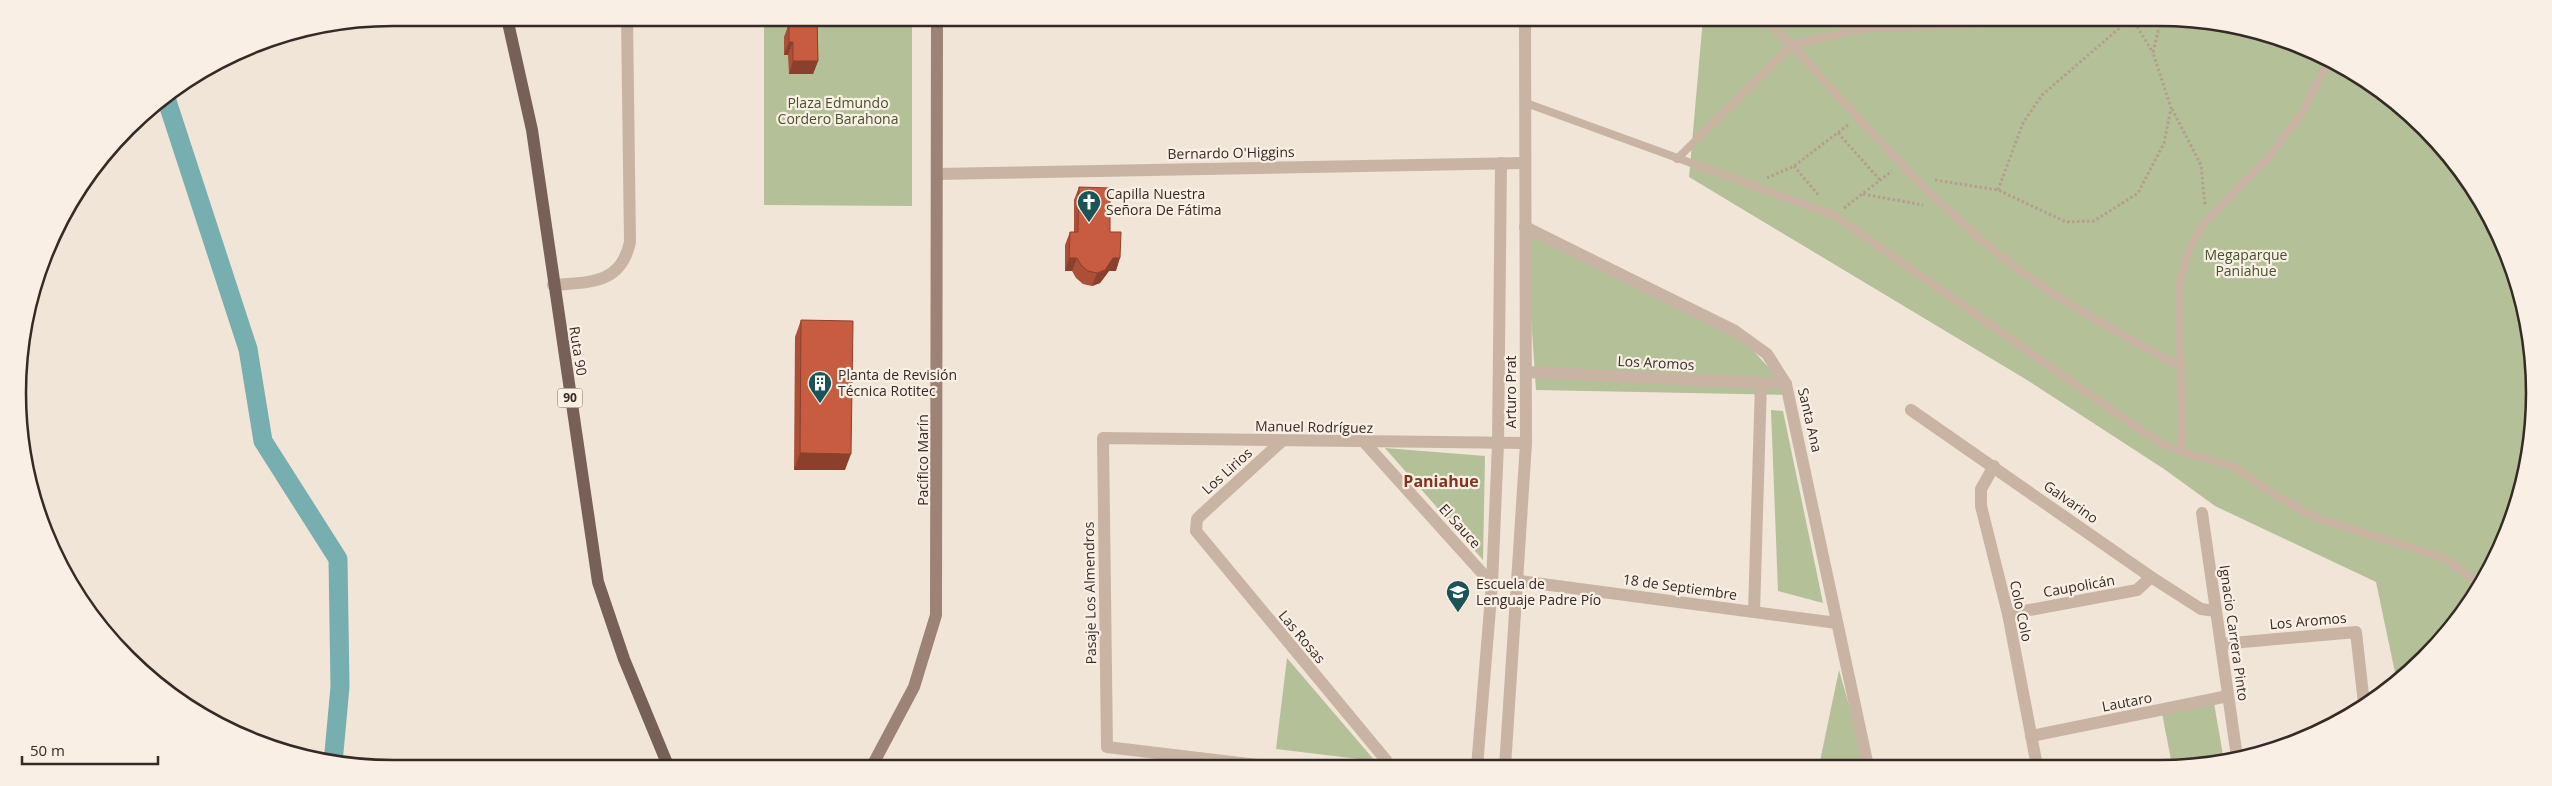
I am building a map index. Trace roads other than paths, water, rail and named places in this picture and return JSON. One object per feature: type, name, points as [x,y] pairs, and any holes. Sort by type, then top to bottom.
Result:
[{"type":"main road","name":"Ruta 90","points":[[509,26],[532,130],[553,285],[598,582],[624,659],[666,760]]},
{"type":"street","points":[[553,285],[594,282],[603,279],[619,267],[628,251],[630,242],[628,26]]},
{"type":"street","name":"Pacífico Marín","points":[[875,760],[914,687],[936,615],[937,26]]},
{"type":"street","name":"Arturo Prat","points":[[1506,760],[1519,581],[1526,443],[1525,26]]},
{"type":"street","name":"Arturo Prat","points":[[1477,760],[1492,584],[1498,444],[1501,163]]},
{"type":"street","name":"Bernardo O'Higgins","points":[[938,174],[1524,163]]},
{"type":"street","name":"Santa Ana","points":[[1525,227],[1735,331],[1767,354],[1786,384],[1867,760]]},
{"type":"street","name":"Los Aromos","points":[[1526,372],[1786,384]]},
{"type":"street","points":[[1754,612],[1761,382]]},
{"type":"street","name":"Galvarino","points":[[1911,410],[2151,577],[2201,609],[2216,611]]},
{"type":"street","name":"Manuel Rodríguez","points":[[1103,438],[1365,443],[1526,443]]},
{"type":"street","name":"Pasaje Los Almendros","points":[[1103,438],[1107,747],[1216,760]]},
{"type":"street","name":"Los Lirios","points":[[1195,525],[1201,515],[1282,441]]},
{"type":"street","name":"El Sauce","points":[[1365,443],[1492,584]]},
{"type":"street","name":"Colo Colo","points":[[1994,466],[1981,489],[1981,506],[2008,614],[2036,760]]},
{"type":"street","name":"Ignacio Carrera Pinto","points":[[2202,513],[2236,752]]},
{"type":"street","name":"Las Rosas","points":[[1195,525],[1198,536],[1386,760]]},
{"type":"street","name":"Caupolicán","points":[[2008,614],[2137,590],[2151,577]]},
{"type":"street","name":"18 de Septiembre","points":[[1519,581],[1837,623]]},
{"type":"street","name":"Los Aromos","points":[[2221,644],[2356,632],[2363,698]]},
{"type":"street","name":"Lautaro","points":[[2031,736],[2228,696]]},
{"type":"lane","points":[[1772,26],[1792,45],[1944,208],[2006,260],[2069,305],[2181,367]]},
{"type":"lane","points":[[1677,158],[1792,45],[1861,29],[1925,26]]},
{"type":"lane","points":[[2182,452],[2179,285],[2190,250],[2204,223],[2267,159],[2302,113],[2326,66]]},
{"type":"lane","points":[[1526,103],[1721,172],[1751,186],[1834,215],[2161,443],[2182,452],[2233,466],[2275,495],[2314,517],[2446,559],[2474,580]]},
{"type":"waterway","points":[[168,104],[248,349],[263,441],[338,559],[340,687],[334,755]]},
{"type":"place","name":"Capilla Nuestra Señora De Fátima","points":[[1089,223]]},
{"type":"place","name":"Planta de Revisión Técnica Rotitec","points":[[820,404]]},
{"type":"place","name":"Escuela de Lenguaje Padre Pío","points":[[1458,613]]},
{"type":"district","name":"Paniahue","points":[[1441,481]]},
{"type":"park label","name":"Plaza Edmundo Cordero Barahona","points":[[838,112]]},
{"type":"park label","name":"Megaparque Paniahue","points":[[2246,264]]}]
